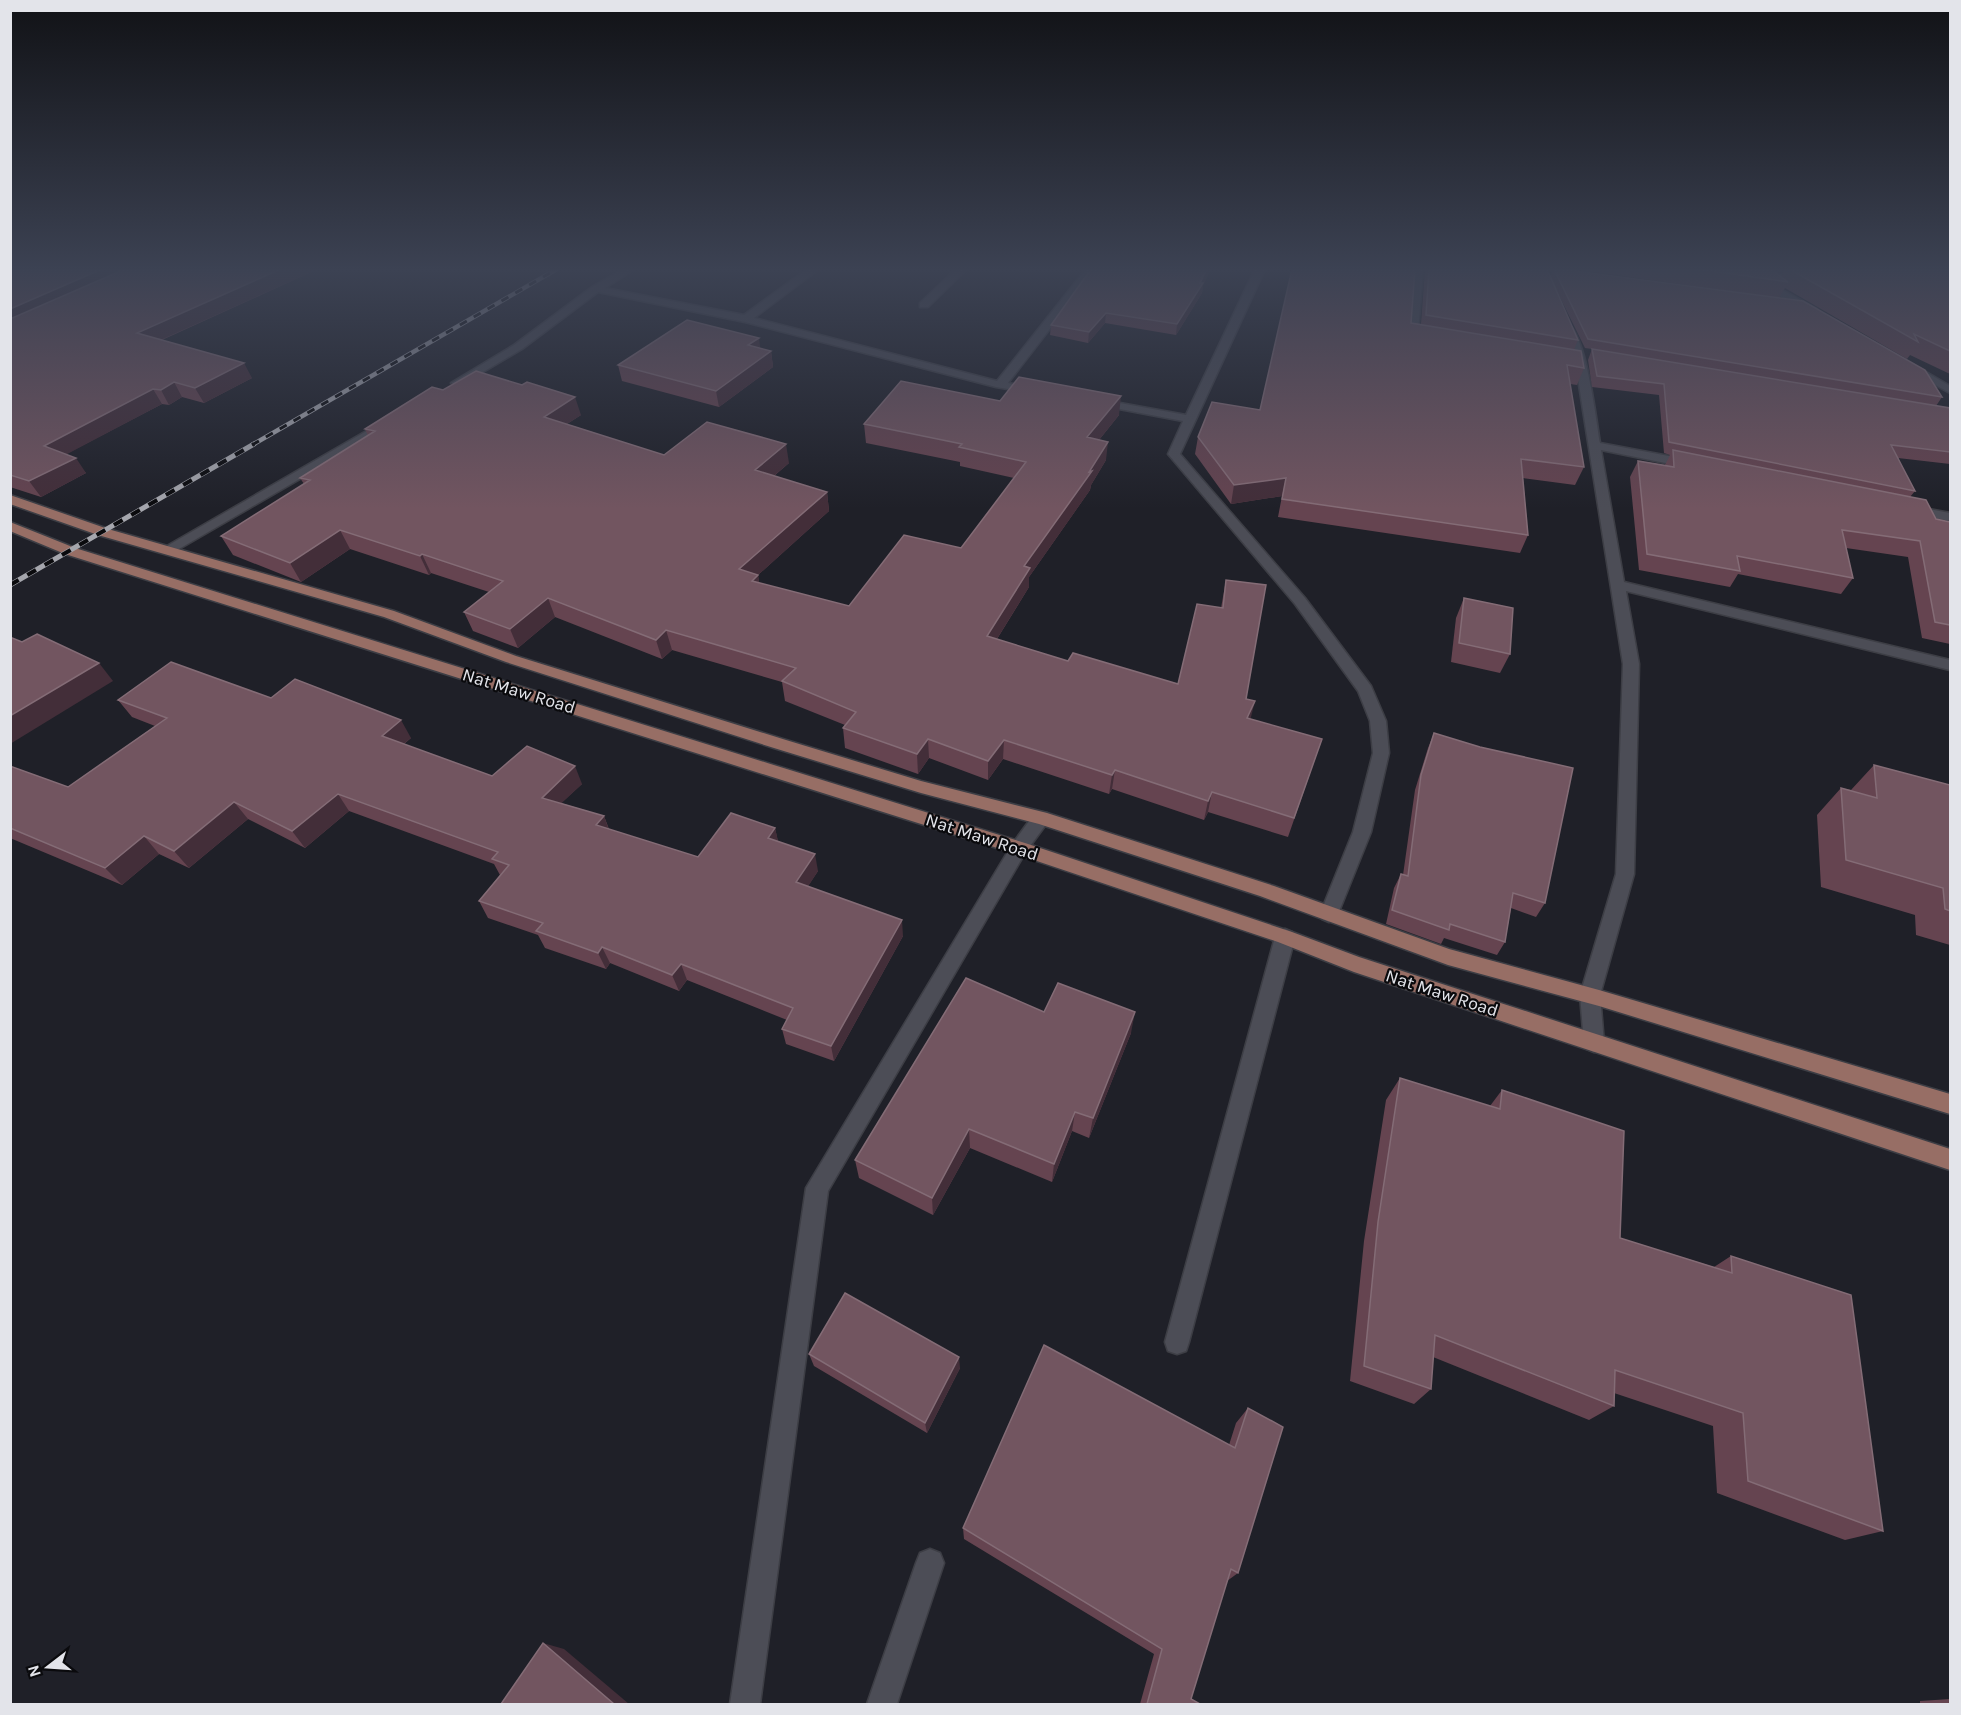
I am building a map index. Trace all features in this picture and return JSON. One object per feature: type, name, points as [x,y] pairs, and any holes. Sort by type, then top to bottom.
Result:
[{"type":"main road","name":"Nat Maw Road","points":[[10,499],[103,532],[389,614],[511,659],[910,784],[1041,818],[1267,891],[1448,957],[1590,995],[1950,1104]]},
{"type":"main road","name":"Nat Maw Road","points":[[10,526],[70,550],[1018,848],[1285,937],[1354,964],[1950,1160]]},
{"type":"street","points":[[446,389],[515,349]]},
{"type":"street","points":[[862,349],[1000,385],[1045,393]]},
{"type":"street","points":[[1000,385],[1028,349]]},
{"type":"street","points":[[1223,349],[1174,454],[1300,601],[1365,690],[1378,721],[1381,753],[1362,832],[1329,914]]},
{"type":"street","points":[[1576,349],[1580,358],[1630,664],[1625,874],[1590,995],[1594,1042]]},
{"type":"street","points":[[1899,360],[1950,390]]},
{"type":"street","points":[[1090,401],[1191,419]]},
{"type":"street","points":[[167,550],[405,413]]},
{"type":"street","points":[[1593,445],[1708,468]]},
{"type":"street","points":[[1893,506],[1950,517]]},
{"type":"street","points":[[1617,585],[1950,665]]},
{"type":"street","points":[[745,1704],[817,1188],[1018,848],[1041,818]]},
{"type":"street","points":[[1177,1342],[1285,937]]},
{"type":"street","points":[[882,1704],[930,1563]]},
{"type":"building","points":[[10,349],[194,349],[244,363],[195,388],[174,382],[161,390],[153,389],[44,446],[76,458],[29,481],[10,475]]},
{"type":"building","points":[[642,349],[763,349],[771,351],[716,391],[618,365]]},
{"type":"building","points":[[1274,349],[1569,349],[1581,351],[1584,368],[1567,365],[1584,467],[1521,459],[1528,535],[1282,499],[1286,478],[1234,485],[1198,437],[1212,402],[1260,410]]},
{"type":"building","points":[[1592,349],[1950,408],[1950,452],[1891,445],[1915,491],[1669,442],[1664,384],[1597,376]]},
{"type":"building","points":[[1649,349],[1888,349],[1925,370],[1942,397]]},
{"type":"building","points":[[476,371],[522,385],[527,382],[575,397],[544,417],[664,455],[707,422],[786,444],[755,470],[827,492],[739,569],[758,575],[752,581],[849,606],[904,535],[961,548],[1026,462],[959,447],[962,444],[864,424],[901,381],[1000,401],[1019,377],[1121,396],[1087,437],[1108,442],[1089,472],[1092,471],[1024,566],[1030,568],[987,636],[1068,661],[1073,653],[1178,684],[1197,604],[1223,608],[1226,580],[1266,585],[1246,699],[1255,701],[1247,718],[1322,739],[1294,818],[1212,792],[1208,801],[1115,770],[1112,775],[1004,740],[988,761],[928,739],[917,754],[843,728],[856,712],[782,681],[796,668],[666,630],[656,640],[548,598],[510,629],[464,612],[503,581],[340,530],[290,563],[221,536],[310,480],[300,478],[375,431],[365,429],[432,387],[443,390]]},
{"type":"building","points":[[1673,450],[1926,500],[1936,519],[1950,522],[1950,625],[1935,622],[1920,541],[1842,530],[1853,578],[1737,556],[1740,571],[1647,554],[1638,461],[1674,467]]},
{"type":"building","points":[[1464,598],[1513,608],[1510,654],[1459,643]]},
{"type":"building","points":[[37,634],[99,663],[10,716],[10,637],[22,642]]},
{"type":"building","points":[[171,662],[271,698],[295,679],[401,720],[382,736],[492,776],[527,746],[575,766],[542,798],[604,816],[596,825],[698,857],[731,813],[775,828],[768,838],[815,854],[796,882],[902,920],[831,1046],[782,1029],[793,1008],[681,964],[672,975],[602,947],[598,953],[536,931],[543,923],[479,901],[509,865],[492,859],[498,852],[338,794],[292,831],[234,802],[174,851],[144,836],[105,868],[10,828],[10,766],[68,787],[167,718],[118,700]]},
{"type":"building","points":[[1434,733],[1480,747],[1573,768],[1545,903],[1513,893],[1505,942],[1450,924],[1449,930],[1392,910],[1401,874],[1408,876],[1421,775]]},
{"type":"building","points":[[1874,765],[1950,785],[1950,911],[1945,909],[1943,888],[1846,860],[1841,788],[1877,798]]},
{"type":"building","points":[[966,978],[1044,1012],[1058,983],[1135,1012],[1093,1118],[1075,1112],[1054,1164],[969,1129],[932,1198],[855,1160]]},
{"type":"building","points":[[1400,1078],[1500,1109],[1502,1090],[1624,1131],[1620,1238],[1732,1273],[1731,1256],[1851,1295],[1883,1531],[1748,1481],[1743,1413],[1615,1370],[1614,1406],[1435,1335],[1431,1389],[1364,1366],[1378,1222]]},
{"type":"building","points":[[845,1293],[959,1357],[925,1423],[809,1354]]},
{"type":"building","points":[[1044,1345],[1235,1448],[1248,1408],[1283,1427],[1238,1573],[1231,1569],[1191,1699],[1200,1704],[1147,1704],[1162,1649],[963,1528]]},
{"type":"building","points":[[543,1643],[614,1704],[501,1704]]},
{"type":"railway","points":[[252,445],[418,349]]},
{"type":"railway","points":[[10,585],[254,444]]}]
